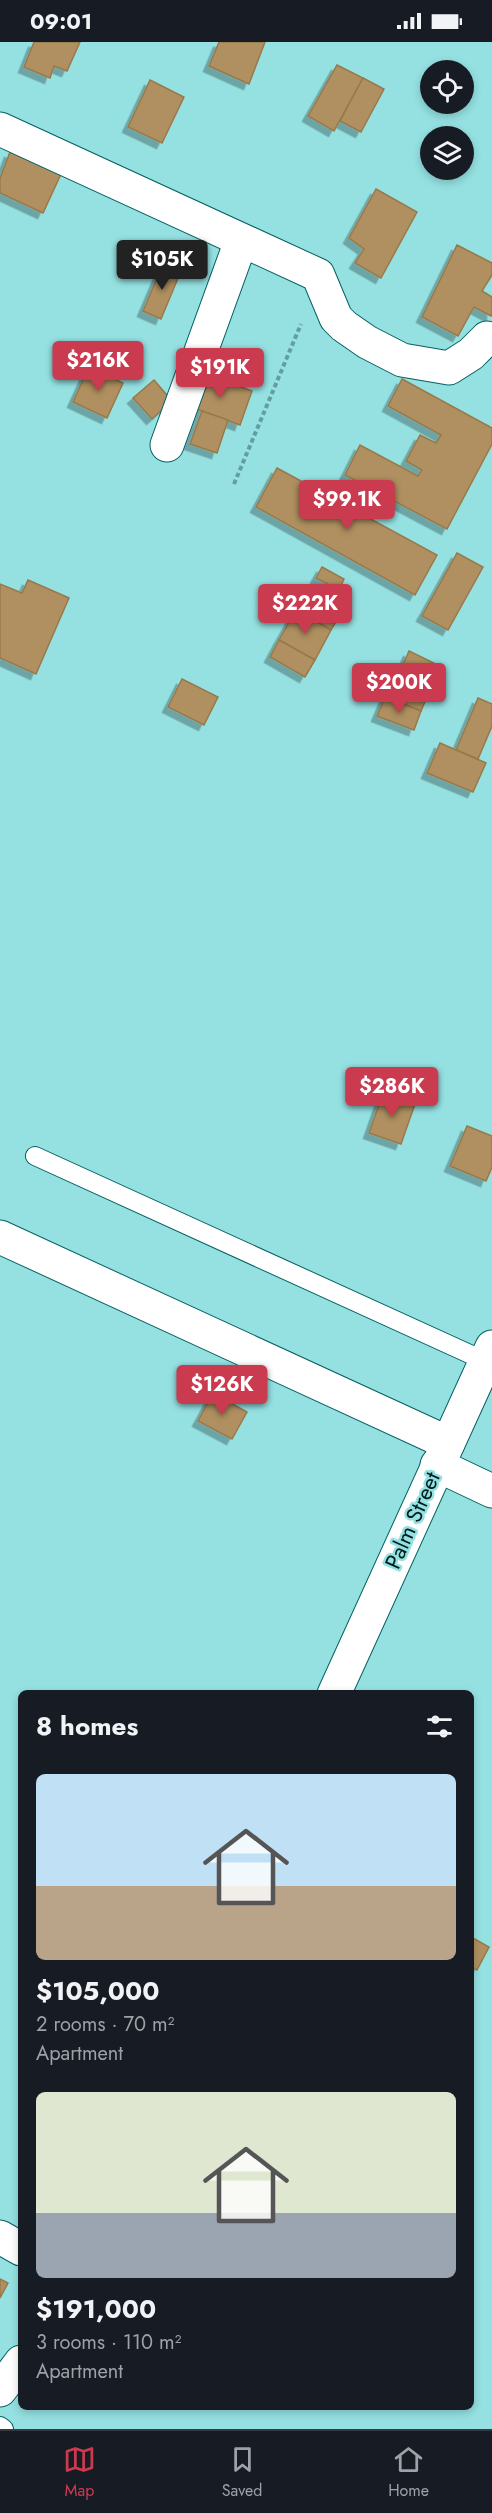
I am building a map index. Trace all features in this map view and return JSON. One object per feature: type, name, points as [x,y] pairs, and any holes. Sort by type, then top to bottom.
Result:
[{"type":"street","points":[[3,139],[318,275],[336,318],[367,342],[402,360],[449,368],[471,354],[487,338]]},
{"type":"street","points":[[167,445],[241,241]]},
{"type":"street","points":[[0,1237],[443,1454],[492,1491]]},
{"type":"street","name":"Palm Street","points":[[336,1690],[489,1354]]},
{"type":"street","points":[[0,2236],[18,2247]]},
{"type":"street","points":[[0,2390],[18,2366]]},
{"type":"lane","points":[[35,1156],[489,1354]]},
{"type":"lane","points":[[0,2426],[4,2429]]},
{"type":"path","points":[[234,484],[297,333],[318,275]]},
{"type":"building","points":[[34,42],[80,42],[67,71],[54,66],[50,78],[24,67]]},
{"type":"building","points":[[219,42],[265,42],[249,84],[209,66]]},
{"type":"building","points":[[337,65],[363,78],[334,131],[308,116]]},
{"type":"building","points":[[363,78],[384,89],[361,132],[340,121]]},
{"type":"building","points":[[150,80],[184,97],[162,143],[128,127]]},
{"type":"building","points":[[10,152],[62,172],[43,213],[0,193],[0,178]]},
{"type":"building","points":[[376,189],[417,212],[381,278],[355,263],[364,249],[349,238]]},
{"type":"building","points":[[457,245],[492,263],[492,275],[482,291],[492,297],[492,314],[491,316],[474,307],[458,336],[422,317]]},
{"type":"building","points":[[163,264],[181,271],[161,319],[143,311]]},
{"type":"building","points":[[89,367],[123,383],[107,418],[73,402]]},
{"type":"building","points":[[201,372],[252,391],[240,425],[188,406]]},
{"type":"building","points":[[402,379],[492,428],[492,444],[447,529],[345,475],[360,445],[418,476],[422,470],[406,461],[420,435],[436,443],[441,435],[388,406]]},
{"type":"building","points":[[154,380],[172,401],[152,419],[133,398]]},
{"type":"building","points":[[202,411],[228,420],[217,453],[190,444]]},
{"type":"building","points":[[277,468],[437,555],[415,595],[256,507]]},
{"type":"building","points":[[457,553],[483,567],[448,630],[422,616]]},
{"type":"building","points":[[322,567],[344,579],[339,590],[316,578]]},
{"type":"building","points":[[28,580],[69,598],[36,674],[0,658],[0,584],[22,593]]},
{"type":"building","points":[[306,594],[341,613],[331,630],[296,610]]},
{"type":"building","points":[[296,610],[331,630],[315,660],[279,640]]},
{"type":"building","points":[[279,640],[315,660],[305,677],[270,657]]},
{"type":"building","points":[[409,651],[438,665],[432,679],[403,665]]},
{"type":"building","points":[[395,670],[432,685],[421,711],[385,697]]},
{"type":"building","points":[[182,679],[218,697],[204,725],[168,707]]},
{"type":"building","points":[[385,697],[421,711],[414,730],[377,716]]},
{"type":"building","points":[[478,698],[492,704],[492,726],[478,759],[456,750]]},
{"type":"building","points":[[440,743],[486,763],[473,792],[427,773]]},
{"type":"building","points":[[383,1093],[415,1104],[401,1144],[369,1133]]},
{"type":"building","points":[[467,1126],[492,1136],[492,1167],[486,1181],[450,1166]]},
{"type":"building","points":[[213,1393],[247,1412],[232,1439],[198,1421]]},
{"type":"building","points":[[474,1939],[489,1947],[477,1970],[474,1968]]},
{"type":"building","points":[[0,2279],[8,2283],[0,2298]]}]
